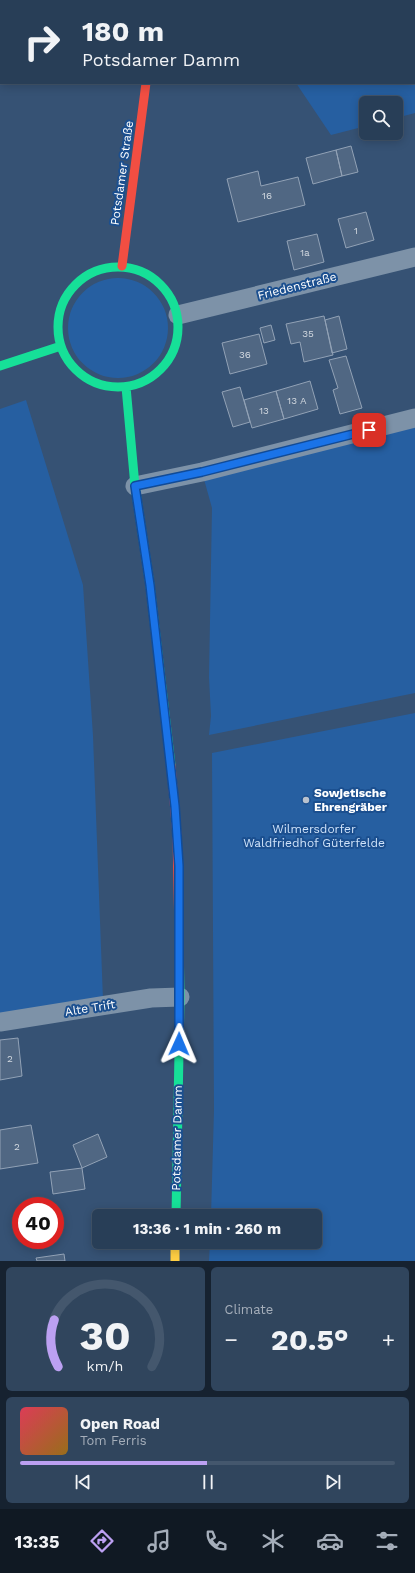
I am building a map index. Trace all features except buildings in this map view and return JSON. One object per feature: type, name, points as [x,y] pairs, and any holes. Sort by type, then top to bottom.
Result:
[{"type":"street","name":"Potsdamer Straße","points":[[122,266],[146,84]]},
{"type":"street","name":"Friedenstraße","points":[[178,315],[415,257]]},
{"type":"street","points":[[122,266],[142,270],[159,281],[171,296],[178,315],[179,335],[173,354],[161,370],[145,382],[126,387],[109,387],[93,382],[79,374],[60,346],[58,327],[61,307],[70,290],[85,276],[103,268],[122,266]]},
{"type":"street","points":[[0,366],[60,346]]},
{"type":"street","name":"Potsdamer Damm","points":[[126,387],[135,486],[150,585],[175,806],[179,866],[180,997],[176,1209]]},
{"type":"street","points":[[135,486],[202,472],[415,418]]},
{"type":"street","name":"Alte Trift","points":[[0,1022],[151,998],[180,997]]},
{"type":"street","points":[[175,1249],[175,1261]]},
{"type":"green space","points":[[297,84],[415,84],[415,113],[403,116],[403,96],[359,96],[359,128],[331,135]]},
{"type":"green space","points":[[118,278],[137,282],[154,292],[164,309],[168,328],[164,347],[154,364],[137,374],[118,378],[99,374],[82,364],[72,347],[68,328],[72,309],[82,292],[99,282]]},
{"type":"green space","points":[[26,400],[83,585],[93,736],[103,1000],[0,1018],[0,409]]},
{"type":"green space","points":[[415,418],[415,693],[209,735],[211,716],[209,677],[212,508],[202,472]]},
{"type":"green space","name":"Wilmersdorfer Waldfriedhof Güterfelde","points":[[415,713],[415,1261],[209,1261],[210,1249],[322,1249],[322,1209],[211,1209],[214,1110],[212,753]]},
{"type":"traffic: fast","points":[[118,267],[141,271],[161,284],[174,304],[178,327],[174,350],[161,370],[141,383],[118,387],[95,383],[75,370],[62,350],[58,327],[62,304],[75,284],[95,271],[118,267]]},
{"type":"traffic: fast","points":[[0,366],[61,346]]},
{"type":"traffic: fast","points":[[126,387],[135,486],[150,585],[171,765]]},
{"type":"traffic: fast","points":[[176,1209],[180,997],[179,935]]},
{"type":"traffic: slow","points":[[175,1249],[175,1261]]},
{"type":"traffic: jam","points":[[122,266],[146,84]]},
{"type":"traffic: jam","points":[[171,765],[177,836],[179,935]]},
{"type":"place","name":"Sowjetische Ehrengräber","points":[[306,800]]},
{"type":"route","points":[[179,1044],[179,866],[175,806],[170,750],[150,585],[135,486],[202,472],[369,430]]}]
